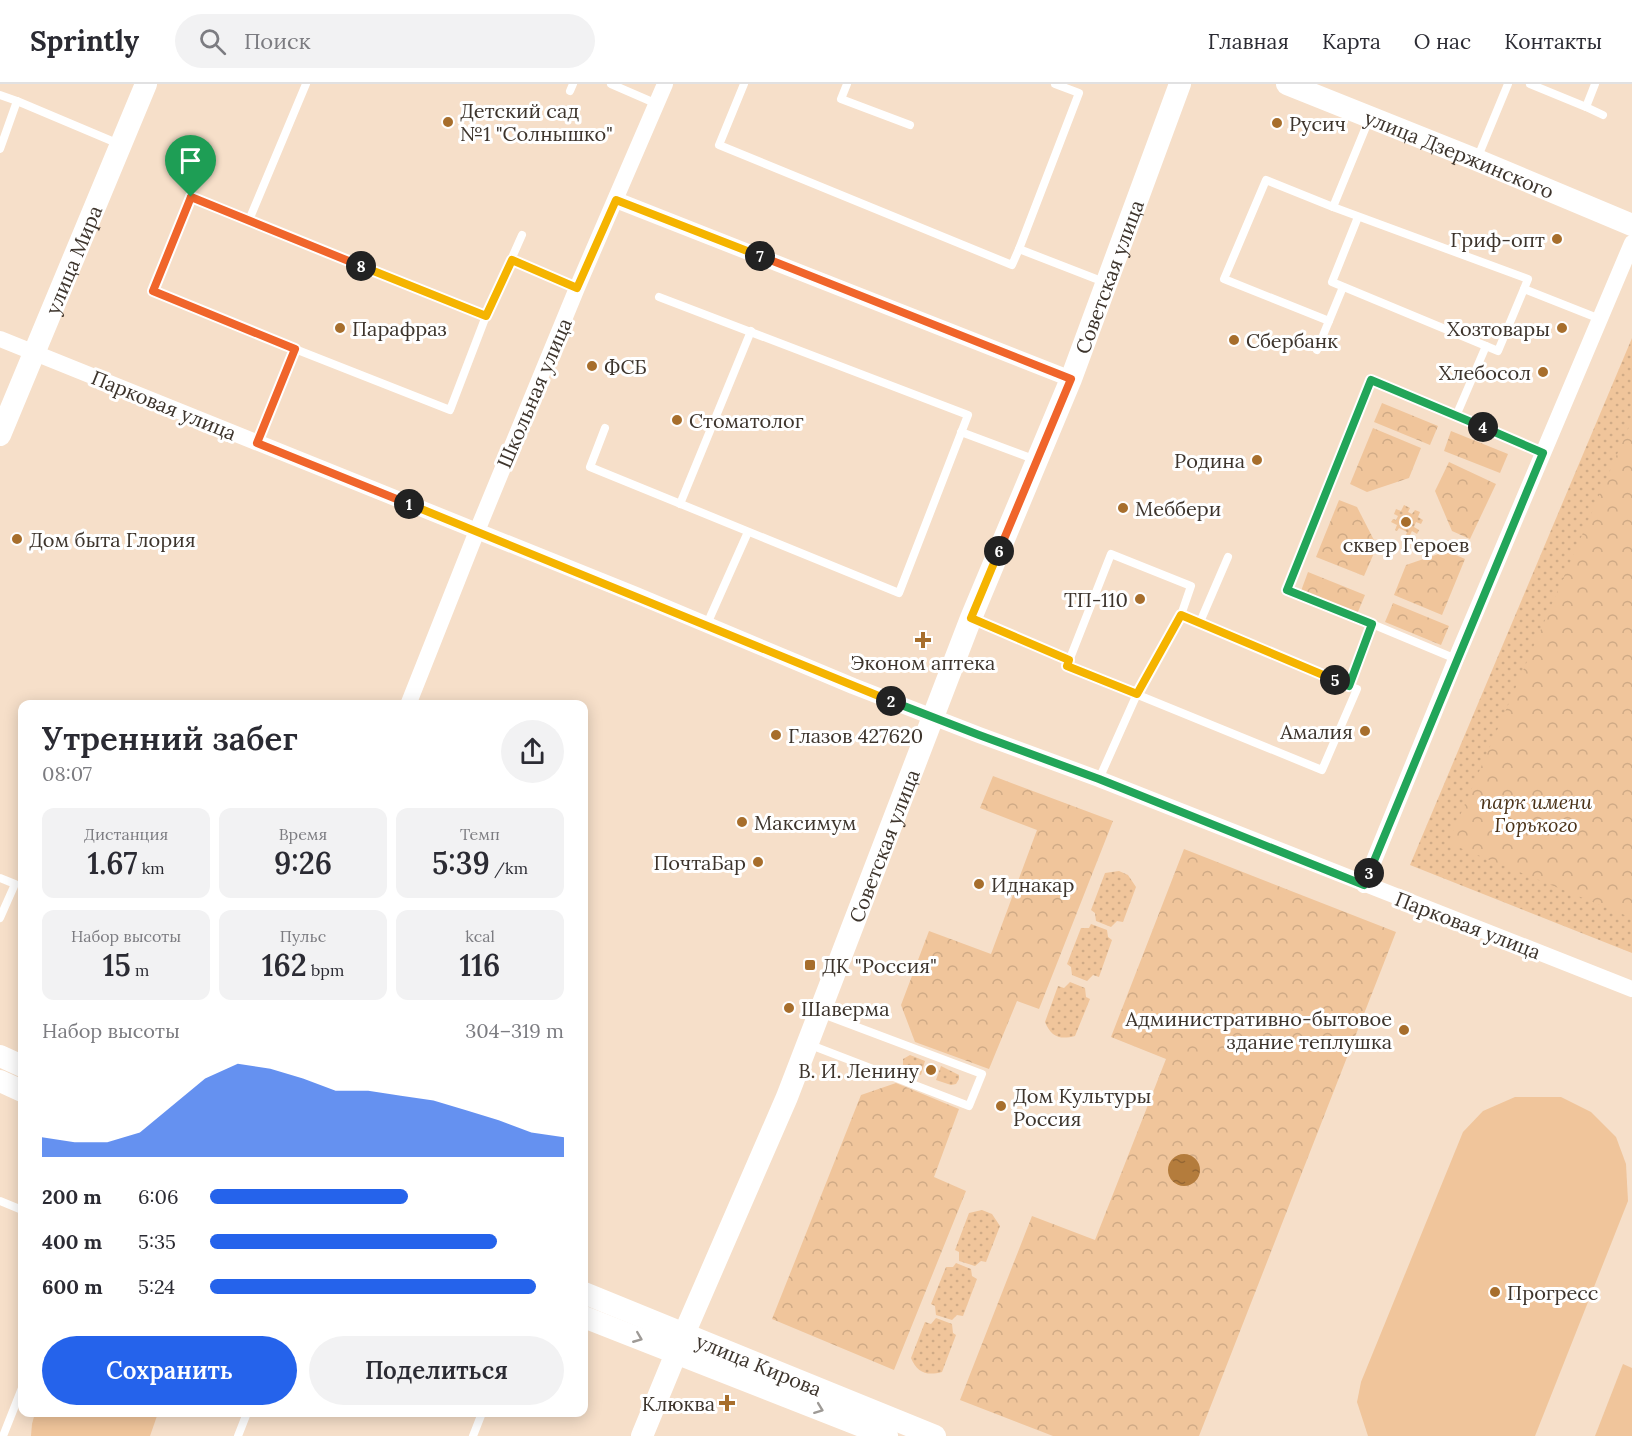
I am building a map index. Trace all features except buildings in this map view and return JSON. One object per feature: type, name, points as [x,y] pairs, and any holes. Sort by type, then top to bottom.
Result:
[{"type":"street","name":"улица Мира","points":[[0,435],[146,84]]},
{"type":"street","name":"Школьная улица","points":[[410,700],[577,288],[665,84]]},
{"type":"street","name":"Советская улица","points":[[642,1436],[787,1097],[971,618],[1071,379],[1180,84]]},
{"type":"street","name":"улица Дзержинского","points":[[1287,84],[1632,225]]},
{"type":"street","points":[[616,200],[1071,379]]},
{"type":"street","points":[[1364,885],[1632,243]]},
{"type":"street","name":"Парковая улица","points":[[0,339],[933,717],[1099,779],[1632,989]]},
{"type":"street","points":[[0,1056],[18,1064]]},
{"type":"street","points":[[0,1081],[18,1089]]},
{"type":"street","name":"улица Кирова","points":[[588,1295],[680,1344],[887,1436]]},
{"type":"street","name":"улица Кирова","points":[[588,1318],[680,1344],[935,1436]]},
{"type":"lane","points":[[249,220],[306,84]]},
{"type":"lane","points":[[611,84],[657,104]]},
{"type":"lane","points":[[744,84],[719,145],[1012,265],[1079,93],[1055,84]]},
{"type":"lane","points":[[847,84],[841,99],[910,125]]},
{"type":"lane","points":[[1477,160],[1508,84]]},
{"type":"lane","points":[[1530,84],[1603,115]]},
{"type":"lane","points":[[1586,107],[1595,84]]},
{"type":"lane","points":[[0,95],[121,144]]},
{"type":"lane","points":[[0,149],[18,101]]},
{"type":"lane","points":[[1333,207],[1370,117]]},
{"type":"lane","points":[[1329,321],[1224,279],[1266,180],[1358,217],[1528,279],[1498,351],[1332,282],[1358,217]]},
{"type":"lane","points":[[486,316],[191,197],[153,291],[450,410],[486,316],[522,236]]},
{"type":"lane","points":[[1019,249],[1106,283]]},
{"type":"lane","points":[[512,260],[577,288]]},
{"type":"lane","points":[[1317,350],[1343,287]]},
{"type":"lane","points":[[1524,289],[1600,320]]},
{"type":"lane","points":[[605,429],[590,467],[899,593],[968,415],[659,297]]},
{"type":"lane","points":[[680,504],[752,331]]},
{"type":"lane","points":[[1456,416],[1486,346]]},
{"type":"lane","points":[[257,443],[295,349]]},
{"type":"lane","points":[[1456,660],[1287,590],[1371,380],[1543,453]]},
{"type":"lane","points":[[961,432],[1037,460]]},
{"type":"lane","points":[[707,624],[748,532]]},
{"type":"lane","points":[[1099,779],[1137,694],[1181,615],[1191,586],[1111,554],[1067,666],[1137,694],[1322,770],[1357,689],[1181,615]]},
{"type":"lane","points":[[1200,622],[1228,557]]},
{"type":"lane","points":[[971,618],[1069,660]]},
{"type":"lane","points":[[1349,686],[1372,624]]},
{"type":"lane","points":[[0,878],[15,884],[0,918]]},
{"type":"lane","points":[[808,1044],[969,1106],[982,1074],[820,1012]]},
{"type":"lane","points":[[0,1202],[18,1209]]},
{"type":"lane","points":[[3,1436],[18,1398]]},
{"type":"lane","points":[[238,1436],[245,1417]]},
{"type":"lane","points":[[473,1436],[480,1417]]},
{"type":"green space","name":"парк имени Горького","points":[[1632,338],[1632,953],[1410,865]]},
{"type":"green space","points":[[1382,403],[1438,426],[1430,445],[1374,422]]},
{"type":"green space","name":"парк имени Горького","points":[[1632,420],[1632,918],[1448,843]]},
{"type":"green space","points":[[1373,428],[1421,448],[1409,478],[1367,492],[1350,484]]},
{"type":"green space","points":[[1451,431],[1508,454],[1500,473],[1444,451]]},
{"type":"green space","points":[[1449,462],[1496,484],[1470,539],[1452,531],[1435,491]]},
{"type":"green space","points":[[1339,500],[1357,507],[1377,546],[1364,576],[1316,557]]},
{"type":"green space","points":[[1404,505],[1410,508],[1408,512],[1412,514],[1415,510],[1420,512],[1418,517],[1423,520],[1421,524],[1416,522],[1414,527],[1419,530],[1417,534],[1412,531],[1409,537],[1406,535],[1407,532],[1399,528],[1395,530],[1397,525],[1391,522],[1398,516],[1394,514],[1396,509],[1401,511]]},
{"type":"green space","points":[[1447,551],[1465,559],[1442,615],[1394,595],[1406,565]]},
{"type":"green space","points":[[1308,572],[1365,595],[1357,614],[1301,591]]},
{"type":"green space","points":[[1393,603],[1449,626],[1441,645],[1385,622]]},
{"type":"green space","points":[[993,776],[1113,821],[1039,1009],[1017,1001],[989,1069],[915,1042],[901,1005],[929,931],[991,954],[1037,830],[980,808]]},
{"type":"green space","points":[[1184,849],[1396,932],[1199,1436],[1053,1436],[960,1400],[1032,1216],[1095,1240],[1166,1059],[1111,1037]]},
{"type":"green space","points":[[1119,871],[1128,875],[1136,887],[1123,922],[1117,921],[1111,927],[1096,921],[1095,913],[1091,910],[1105,873]]},
{"type":"green space","points":[[1091,924],[1107,930],[1108,937],[1112,940],[1099,977],[1093,975],[1087,981],[1072,975],[1071,967],[1067,964],[1081,928],[1089,928]]},
{"type":"green space","points":[[1070,982],[1085,988],[1086,997],[1090,999],[1075,1036],[1065,1038],[1053,1034],[1045,1022],[1058,986],[1064,988]]},
{"type":"green space","points":[[910,1055],[925,1061],[921,1075],[903,1067],[903,1059]]},
{"type":"green space","points":[[941,1066],[959,1075],[956,1084],[951,1085],[936,1080]]},
{"type":"green space","points":[[896,1083],[959,1109],[934,1177],[966,1191],[894,1370],[772,1319],[861,1095]]},
{"type":"green space","name":"Прогресс","points":[[1515,1097],[1561,1097],[1591,1112],[1616,1137],[1626,1164],[1628,1201],[1535,1436],[1368,1436],[1357,1402],[1361,1382],[1463,1132],[1483,1111]]},
{"type":"green space","points":[[982,1210],[992,1214],[1000,1226],[986,1262],[981,1261],[975,1266],[959,1261],[959,1252],[955,1250],[969,1213]]},
{"type":"green space","points":[[956,1263],[971,1269],[972,1276],[977,1279],[963,1316],[957,1315],[952,1320],[936,1315],[935,1306],[931,1304],[946,1267],[953,1267]]},
{"type":"green space","points":[[936,1318],[952,1324],[953,1333],[956,1335],[942,1372],[932,1374],[919,1370],[911,1358],[925,1322],[931,1324]]},
{"type":"green space","points":[[1623,1364],[1632,1368],[1632,1436],[1595,1436]]},
{"type":"green space","points":[[34,1417],[157,1417],[150,1436],[31,1436]]},
{"type":"water","points":[[1184,1154],[1195,1159],[1200,1170],[1195,1181],[1184,1186],[1173,1181],[1168,1170],[1173,1159]]},
{"type":"place","name":"Детский сад №1 \"Солнышко\"","points":[[448,122]]},
{"type":"place","name":"Русич","points":[[1277,123]]},
{"type":"place","name":"Гриф-опт","points":[[1557,239]]},
{"type":"place","name":"Парафраз","points":[[340,328]]},
{"type":"place","name":"Хозтовары","points":[[1562,328]]},
{"type":"place","name":"Сбербанк","points":[[1234,340]]},
{"type":"place","name":"ФСБ","points":[[592,366]]},
{"type":"place","name":"Хлебосол","points":[[1543,372]]},
{"type":"place","name":"Стоматолог","points":[[677,420]]},
{"type":"place","name":"Родина","points":[[1257,460]]},
{"type":"place","name":"Меббери","points":[[1123,508]]},
{"type":"place","name":"сквер Героев","points":[[1406,522]]},
{"type":"place","name":"Дом быта Глория","points":[[17,539]]},
{"type":"place","name":"ТП-110","points":[[1140,599]]},
{"type":"place","name":"Эконом аптека","points":[[923,640]]},
{"type":"place","name":"Амалия","points":[[1365,731]]},
{"type":"place","name":"Глазов 427620","points":[[776,735]]},
{"type":"place","name":"Максимум","points":[[742,822]]},
{"type":"place","name":"ПочтаБар","points":[[758,862]]},
{"type":"place","name":"Иднакар","points":[[979,884]]},
{"type":"place","name":"ДК \"Россия\"","points":[[810,965]]},
{"type":"place","name":"Шаверма","points":[[789,1008]]},
{"type":"place","name":"Административно-бытовое здание теплушка","points":[[1404,1030]]},
{"type":"place","name":"В. И. Ленину","points":[[931,1070]]},
{"type":"place","name":"Дом Культуры Россия","points":[[1001,1106]]},
{"type":"place","name":"Прогресс","points":[[1495,1292]]},
{"type":"place","name":"Клюква","points":[[727,1403]]},
{"type":"route","points":[[191,197],[486,316],[512,260],[577,288],[616,200],[1071,379],[971,618],[1069,660],[1067,666],[1137,694],[1181,615],[1349,686],[1372,624],[1287,590],[1371,380],[1543,453],[1364,885],[1099,779],[853,686],[636,595],[257,443],[295,349],[153,291],[191,197]]}]
